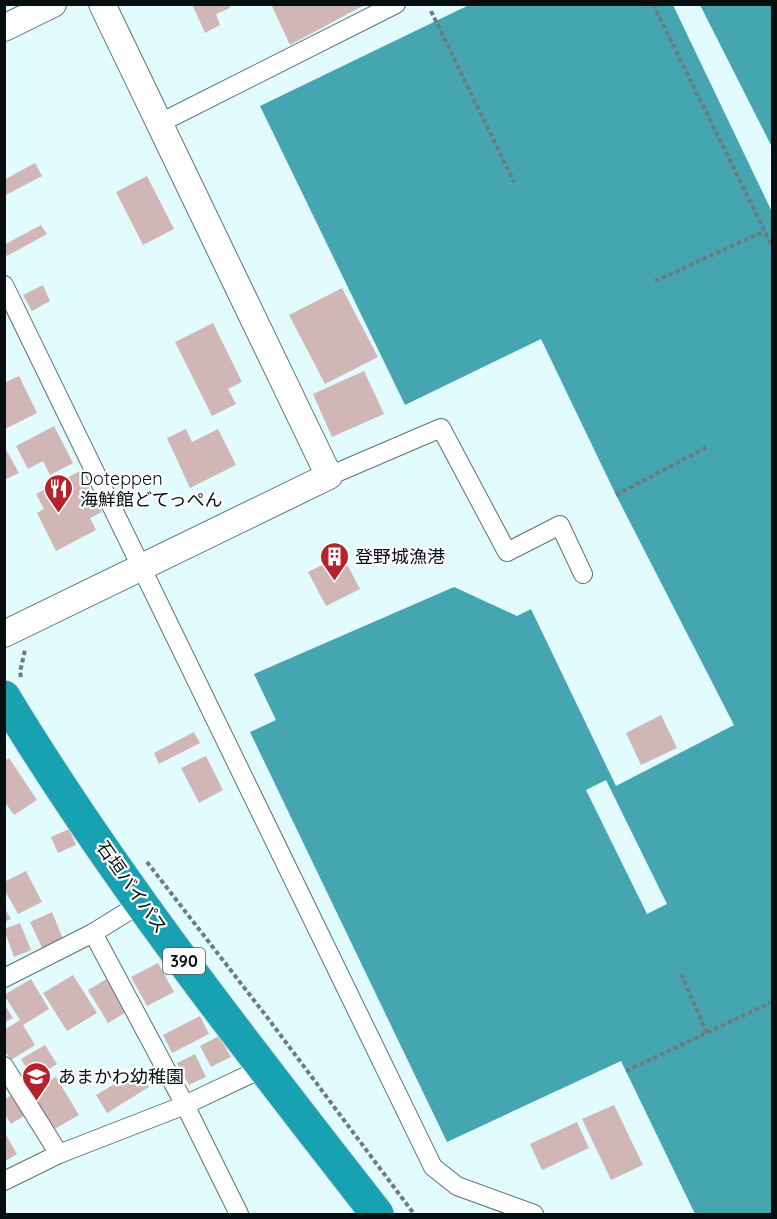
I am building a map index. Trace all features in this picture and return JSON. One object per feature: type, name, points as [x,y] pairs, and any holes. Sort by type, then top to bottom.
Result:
[{"type":"highway","name":"石垣バイパス","points":[[14,690],[50,773],[263,1068],[377,1215]]},
{"type":"street","points":[[4,28],[53,4]]},
{"type":"street","points":[[102,4],[329,476]]},
{"type":"street","points":[[158,124],[396,4]]},
{"type":"street","points":[[4,285],[433,1167],[457,1186],[529,1210],[534,1215]]},
{"type":"street","points":[[4,634],[329,476],[441,428],[507,552],[560,525],[583,574]]},
{"type":"street","points":[[4,978],[93,933],[143,902]]},
{"type":"street","points":[[93,933],[185,1104],[239,1215]]},
{"type":"street","points":[[4,1066],[59,1154]]},
{"type":"street","points":[[4,1181],[59,1154],[185,1104],[263,1068]]},
{"type":"path","points":[[653,4],[772,246]]},
{"type":"path","points":[[431,11],[514,182]]},
{"type":"path","points":[[655,281],[765,231]]},
{"type":"path","points":[[616,495],[709,446]]},
{"type":"path","points":[[14,690],[23,652],[30,643]]},
{"type":"path","points":[[146,860],[270,1021],[414,1215]]},
{"type":"path","points":[[681,974],[707,1033]]},
{"type":"path","points":[[626,1071],[772,1002]]},
{"type":"water","points":[[469,5],[772,5],[772,1214],[695,1214],[621,1061],[447,1142],[250,732],[276,720],[254,674],[454,587],[517,616],[531,609],[616,786],[734,725],[616,495],[541,339],[405,405],[260,106]]},
{"type":"pier","points":[[673,5],[700,5],[772,147],[772,212]]},
{"type":"pier","points":[[606,780],[667,904],[647,914],[586,790]]},
{"type":"building","points":[[192,4],[228,4],[230,8],[216,14],[220,25],[205,33]]},
{"type":"building","points":[[271,4],[366,4],[290,45]]},
{"type":"building","points":[[35,163],[42,176],[4,196],[4,180]]},
{"type":"building","points":[[147,176],[174,229],[143,245],[116,192]]},
{"type":"building","points":[[41,225],[47,234],[7,256],[4,245]]},
{"type":"building","points":[[43,285],[50,301],[32,311],[23,295]]},
{"type":"building","points":[[342,288],[378,357],[325,384],[289,315]]},
{"type":"building","points":[[213,323],[242,382],[228,389],[236,404],[212,416],[175,342]]},
{"type":"building","points":[[364,371],[384,414],[332,437],[313,394]]},
{"type":"building","points":[[19,376],[37,413],[5,429],[4,383]]},
{"type":"building","points":[[54,426],[73,463],[50,475],[43,461],[28,469],[16,446]]},
{"type":"building","points":[[186,429],[192,442],[218,429],[236,465],[190,488],[167,438]]},
{"type":"building","points":[[4,446],[19,473],[4,480]]},
{"type":"building","points":[[80,471],[102,512],[90,518],[96,530],[56,551],[37,513],[44,509],[36,494]]},
{"type":"building","name":"登野城漁港","points":[[342,555],[360,589],[326,606],[308,572]]},
{"type":"building","points":[[661,715],[677,748],[641,765],[626,733]]},
{"type":"building","points":[[194,732],[200,743],[159,764],[154,753]]},
{"type":"building","points":[[206,756],[223,790],[199,803],[181,768]]},
{"type":"building","points":[[9,758],[37,800],[14,815],[4,801],[4,761]]},
{"type":"building","points":[[69,829],[76,845],[58,853],[51,837]]},
{"type":"building","points":[[26,871],[42,902],[18,914],[4,889],[4,882]]},
{"type":"building","points":[[4,907],[11,919],[4,922]]},
{"type":"building","points":[[52,912],[63,939],[42,948],[30,922]]},
{"type":"building","points":[[20,923],[31,950],[14,957],[4,929]]},
{"type":"building","points":[[158,963],[174,992],[147,1006],[131,977]]},
{"type":"building","points":[[73,975],[97,1013],[67,1031],[43,993]]},
{"type":"building","points":[[108,978],[128,1011],[108,1023],[88,990]]},
{"type":"building","points":[[31,979],[49,1009],[23,1025],[35,1045],[11,1060],[4,1050],[4,1030],[20,1020],[4,995]]},
{"type":"building","points":[[4,1004],[13,1018],[4,1023]]},
{"type":"building","points":[[200,1016],[209,1034],[172,1053],[163,1035]]},
{"type":"building","points":[[219,1036],[231,1057],[211,1067],[200,1046]]},
{"type":"building","points":[[45,1045],[57,1064],[33,1079],[21,1059]]},
{"type":"building","points":[[195,1054],[206,1077],[189,1085],[177,1063]]},
{"type":"building","points":[[138,1070],[149,1087],[107,1113],[96,1095]]},
{"type":"building","points":[[56,1077],[79,1115],[51,1131],[28,1093]]},
{"type":"building","points":[[12,1095],[24,1116],[11,1124],[4,1113],[4,1100]]},
{"type":"building","points":[[614,1105],[643,1165],[611,1180],[582,1119]]},
{"type":"building","points":[[577,1122],[589,1148],[542,1170],[530,1144]]},
{"type":"building","points":[[6,1135],[17,1154],[4,1162],[4,1136]]},
{"type":"place","name":"Doteppen 海鮮館どてっぺん","points":[[59,514]]},
{"type":"place","name":"登野城漁港","points":[[334,582]]},
{"type":"place","name":"あまかわ幼稚園","points":[[37,1102]]}]
